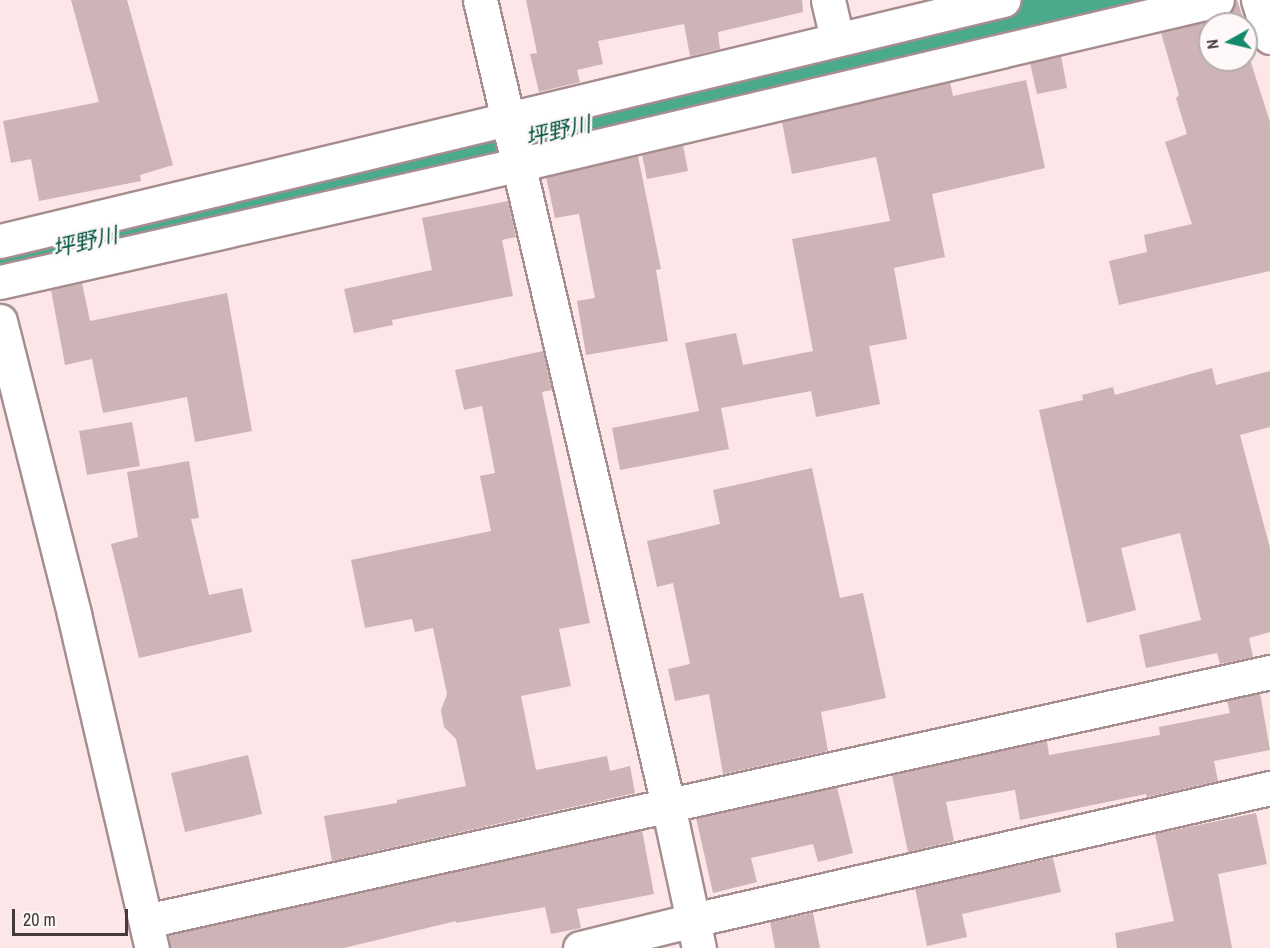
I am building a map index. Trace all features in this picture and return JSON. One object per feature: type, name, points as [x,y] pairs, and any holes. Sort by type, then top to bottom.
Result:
[{"type":"street","points":[[480,0],[696,934]]},
{"type":"street","points":[[828,0],[837,39]]},
{"type":"street","points":[[0,241],[1003,0]]},
{"type":"street","points":[[0,282],[517,165],[1217,0]]},
{"type":"street","points":[[1258,0],[1270,37]]},
{"type":"street","points":[[0,321],[71,602],[149,934],[668,805],[1270,672]]},
{"type":"street","points":[[580,948],[696,934],[1270,788]]},
{"type":"building","points":[[71,0],[127,0],[173,165],[140,175],[141,181],[39,201],[31,159],[11,163],[3,121],[99,102]]},
{"type":"building","points":[[526,0],[802,0],[803,12],[718,32],[720,49],[690,56],[684,24],[598,41],[603,64],[577,70],[580,82],[539,92],[530,54],[537,53]]},
{"type":"building","points":[[1235,0],[1237,0],[1241,12],[1230,12]]},
{"type":"building","points":[[1198,24],[1198,72],[1254,72],[1270,122],[1270,271],[1119,305],[1109,261],[1147,252],[1144,235],[1192,224],[1165,142],[1187,134],[1176,98],[1179,95],[1161,33]]},
{"type":"building","points":[[1061,56],[1067,88],[1037,94],[1030,63]]},
{"type":"building","points":[[1026,80],[1045,168],[932,194],[945,257],[894,268],[907,339],[869,346],[880,404],[816,417],[811,391],[721,408],[729,449],[620,470],[612,428],[699,411],[685,343],[736,333],[743,365],[813,351],[792,239],[890,221],[876,157],[792,174],[782,122],[950,82],[953,96]]},
{"type":"building","points":[[683,145],[688,171],[647,179],[642,155]]},
{"type":"building","points":[[638,156],[661,269],[656,270],[668,341],[586,355],[577,301],[595,298],[579,214],[555,218],[546,177]]},
{"type":"building","points":[[508,201],[516,237],[502,240],[513,296],[392,320],[393,325],[354,333],[344,289],[432,270],[422,218]]},
{"type":"building","points":[[82,283],[90,321],[227,293],[252,431],[195,442],[187,397],[103,413],[92,359],[65,365],[51,290]]},
{"type":"building","points":[[543,351],[552,390],[542,392],[590,623],[559,629],[571,686],[521,696],[536,770],[607,756],[610,771],[630,766],[635,793],[332,861],[324,816],[397,803],[397,800],[466,786],[456,739],[444,727],[441,710],[447,694],[433,628],[415,632],[412,619],[365,628],[351,560],[491,531],[480,476],[495,473],[482,406],[464,410],[455,370]]},
{"type":"building","points":[[1212,368],[1216,385],[1270,371],[1270,427],[1240,435],[1270,548],[1270,632],[1249,638],[1253,657],[1220,664],[1217,653],[1146,668],[1139,635],[1201,620],[1180,533],[1121,548],[1136,610],[1087,623],[1039,410],[1083,400],[1082,395],[1113,387],[1115,395]]},
{"type":"building","points":[[132,422],[140,466],[87,475],[79,431]]},
{"type":"building","points":[[189,461],[199,518],[191,519],[209,595],[242,588],[252,632],[139,658],[111,544],[138,537],[127,472]]},
{"type":"building","points":[[812,468],[840,598],[863,593],[886,698],[821,712],[828,751],[723,774],[709,694],[675,701],[668,669],[690,664],[673,583],[657,587],[647,541],[720,524],[713,490]]},
{"type":"building","points":[[1260,693],[1270,750],[1214,761],[1218,781],[1147,797],[1146,794],[1020,820],[1015,790],[946,802],[954,841],[908,852],[892,775],[1047,741],[1049,755],[1160,735],[1159,727],[1230,713],[1227,701]]},
{"type":"building","points":[[248,755],[262,814],[185,832],[171,773]]},
{"type":"building","points":[[837,787],[853,853],[818,862],[813,844],[751,858],[757,882],[713,893],[696,818]]},
{"type":"building","points":[[1256,813],[1267,864],[1218,874],[1232,948],[1117,948],[1115,933],[1174,921],[1155,834]]},
{"type":"building","points":[[642,830],[654,894],[577,909],[581,928],[551,934],[545,907],[456,923],[456,921],[344,948],[170,948],[169,935]]},
{"type":"building","points":[[1053,858],[1061,892],[962,914],[967,937],[927,946],[915,888]]},
{"type":"building","points":[[813,913],[820,948],[775,948],[770,922]]},
{"type":"waterway","name":"坪野川","points":[[0,261],[1116,0]]}]
